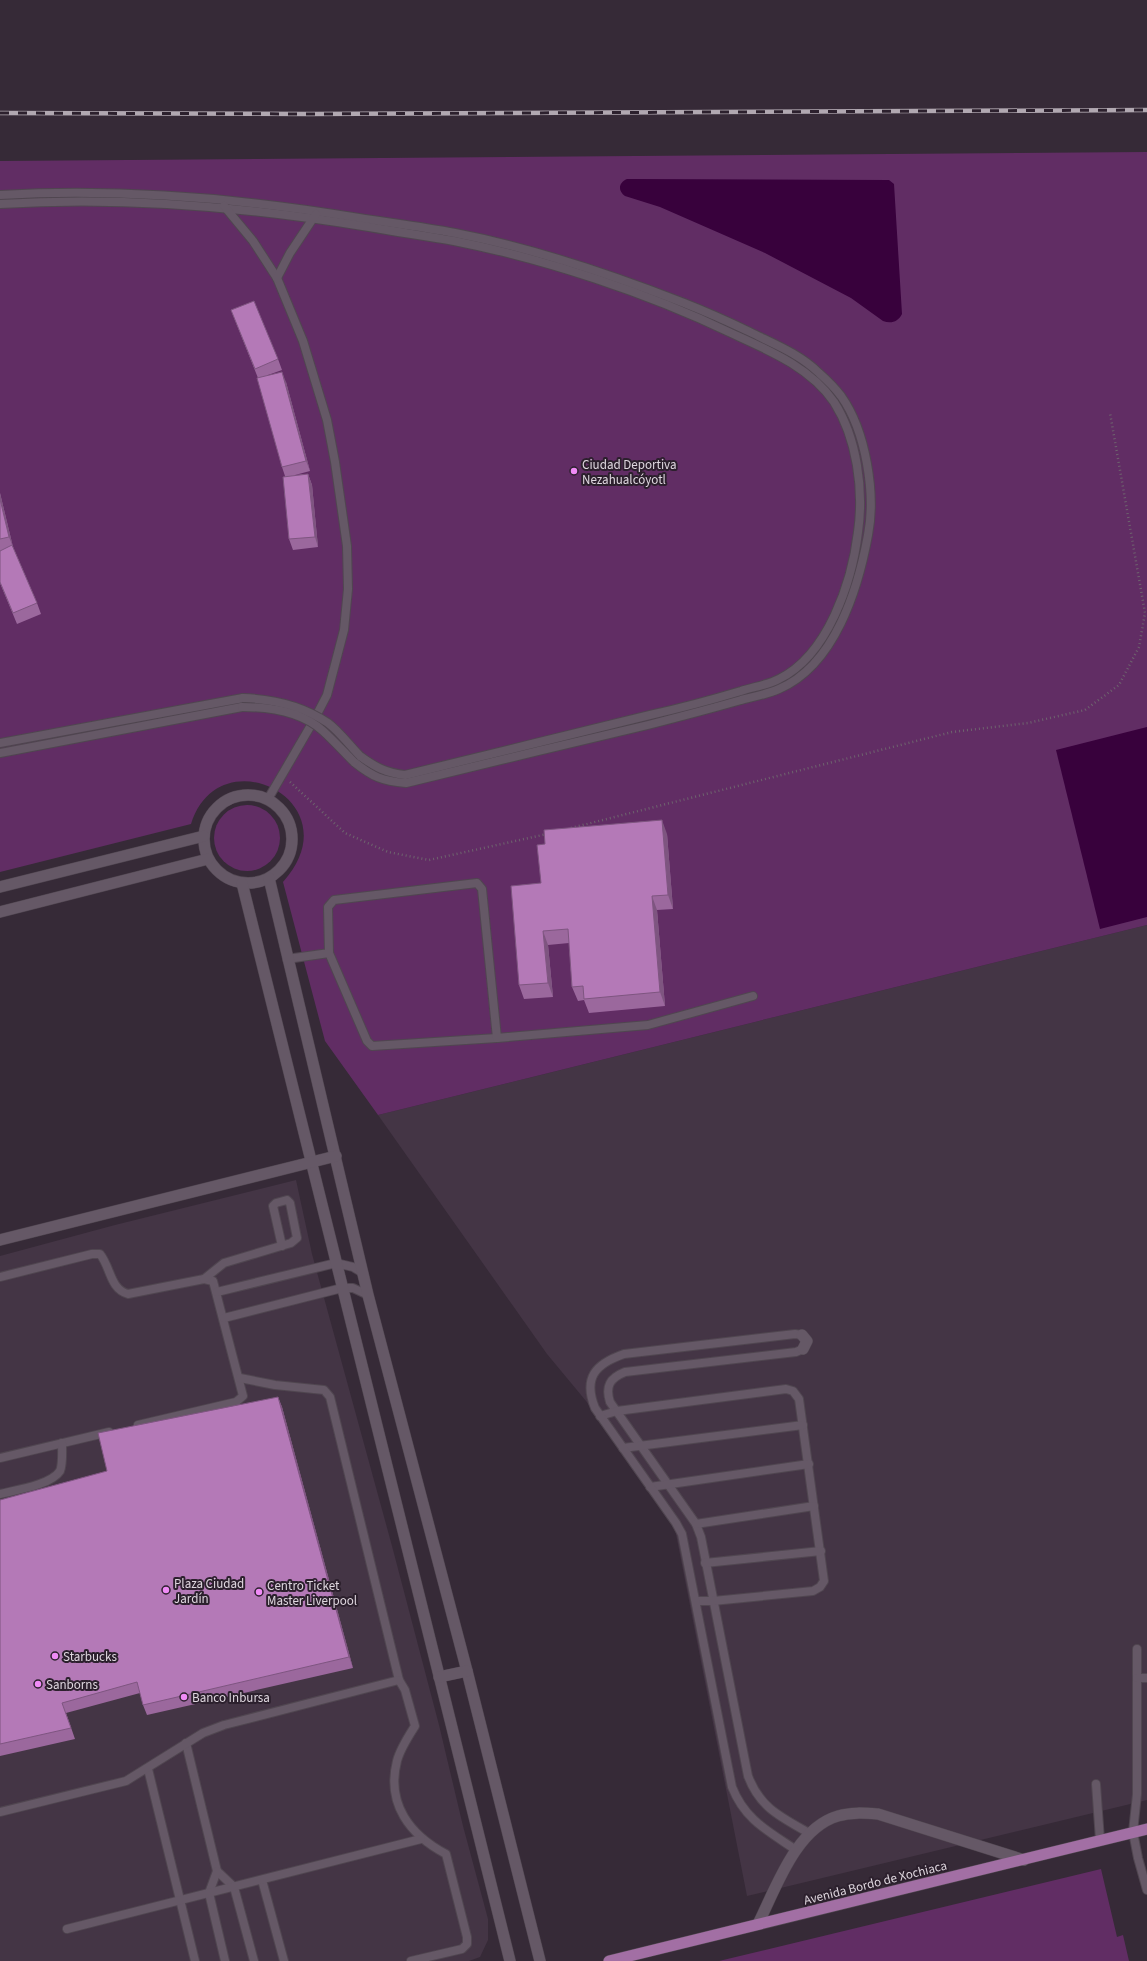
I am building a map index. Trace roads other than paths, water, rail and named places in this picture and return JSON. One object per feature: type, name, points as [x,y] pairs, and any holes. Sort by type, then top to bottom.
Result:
[{"type":"main road","name":"Avenida Bordo de Xochiaca","points":[[609,1961],[1147,1829]]},
{"type":"street","points":[[240,795],[254,795],[268,799],[279,807],[287,818],[292,838],[288,858],[280,870],[269,878],[256,882],[242,883],[222,875],[208,859],[204,846],[204,836],[208,819],[216,808],[227,800],[240,795]]},
{"type":"street","points":[[0,887],[204,836]]},
{"type":"street","points":[[0,912],[208,859]]},
{"type":"street","points":[[269,878],[368,1295],[467,1671],[540,1961]]},
{"type":"street","points":[[242,883],[510,1961]]},
{"type":"street","points":[[0,1240],[336,1156]]},
{"type":"street","points":[[802,1335],[807,1341],[803,1349]]},
{"type":"street","points":[[439,1677],[467,1671]]},
{"type":"street","points":[[758,1924],[796,1850],[809,1833],[822,1822],[838,1816],[857,1813],[878,1814],[1024,1860]]},
{"type":"lane","points":[[0,195],[43,193],[130,193],[222,199],[316,214],[457,233],[563,261],[622,279],[708,312],[791,352],[817,370],[842,397],[856,424],[865,456],[871,489],[870,528],[861,572],[847,612],[821,656],[802,675],[780,689],[704,711],[406,783],[388,782],[372,776],[354,762],[322,730],[300,717],[265,707],[242,707],[0,754]]},
{"type":"lane","points":[[222,199],[224,208],[253,241],[278,278],[303,341],[327,420],[342,506],[347,546],[348,589],[344,630],[327,694],[314,720],[268,799]]},
{"type":"lane","points":[[0,204],[43,201],[128,202],[316,214],[456,242],[538,262],[619,287],[698,317],[785,359],[811,377],[833,402],[847,428],[855,459],[860,491],[859,528],[852,569],[838,608],[814,650],[798,667],[778,680],[702,703],[405,775],[378,769],[360,756],[328,723],[303,710],[267,699],[243,698],[0,743]]},
{"type":"lane","points":[[278,278],[290,253],[316,214]]},
{"type":"lane","points":[[497,1038],[482,889],[477,883],[334,900],[328,907],[329,953],[367,1041],[372,1046],[497,1038],[648,1025],[754,996]]},
{"type":"lane","points":[[288,959],[329,953]]},
{"type":"lane","points":[[204,1279],[224,1263],[282,1246],[292,1243],[297,1238],[290,1203],[287,1200],[276,1203],[273,1206],[282,1246]]},
{"type":"lane","points":[[0,1277],[92,1254],[100,1254],[106,1261],[114,1286],[120,1292],[128,1294],[204,1279],[213,1281],[240,1378],[243,1396],[236,1402],[130,1427]]},
{"type":"lane","points":[[217,1292],[336,1264],[353,1267],[363,1273]]},
{"type":"lane","points":[[224,1318],[342,1288],[353,1288],[368,1295]]},
{"type":"lane","points":[[796,1850],[753,1820],[737,1800],[732,1787],[682,1534],[650,1486],[594,1408],[590,1396],[590,1384],[594,1374],[601,1365],[624,1354],[796,1334],[802,1335]]},
{"type":"lane","points":[[803,1349],[796,1352],[625,1372],[616,1376],[610,1383],[607,1392],[610,1402],[696,1524],[701,1537],[705,1564],[748,1776],[753,1790],[769,1809],[809,1833]]},
{"type":"lane","points":[[240,1378],[275,1385],[321,1389],[329,1394],[399,1680],[405,1690],[415,1726],[397,1760],[394,1789],[398,1804],[412,1829],[421,1839],[446,1854],[467,1937],[467,1944],[462,1949],[411,1961]]},
{"type":"lane","points":[[600,1416],[617,1411],[786,1389],[793,1391],[799,1399],[824,1581],[820,1587],[814,1591],[713,1601],[696,1601]]},
{"type":"lane","points":[[623,1448],[803,1425]]},
{"type":"lane","points":[[0,1458],[115,1431]]},
{"type":"lane","points":[[0,1494],[46,1482],[54,1478],[60,1470],[62,1443]]},
{"type":"lane","points":[[650,1486],[809,1464]]},
{"type":"lane","points":[[696,1524],[814,1506]]},
{"type":"lane","points":[[705,1564],[820,1551]]},
{"type":"lane","points":[[1137,1649],[1137,1794],[1133,1832],[1138,1858],[1147,1890]]},
{"type":"lane","points":[[1137,1678],[1147,1678]]},
{"type":"lane","points":[[0,1812],[126,1781],[148,1769],[203,1733],[236,1721],[399,1680]]},
{"type":"lane","points":[[186,1743],[217,1871],[234,1887],[254,1961]]},
{"type":"lane","points":[[148,1769],[195,1961]]},
{"type":"lane","points":[[1096,1784],[1100,1840]]},
{"type":"lane","points":[[67,1929],[421,1839]]},
{"type":"lane","points":[[217,1871],[209,1893],[225,1961]]},
{"type":"lane","points":[[262,1880],[284,1961]]},
{"type":"railway","points":[[0,113],[309,114],[1147,110]]},
{"type":"place","name":"Ciudad Deportiva Nezahualcóyotl","points":[[574,471]]},
{"type":"place","name":"Plaza Ciudad Jardín","points":[[166,1590]]},
{"type":"place","name":"Centro Ticket Master Liverpool","points":[[259,1592]]},
{"type":"place","name":"Starbucks","points":[[55,1656]]},
{"type":"place","name":"Sanborns","points":[[38,1684]]},
{"type":"place","name":"Banco Inbursa","points":[[184,1697]]}]
